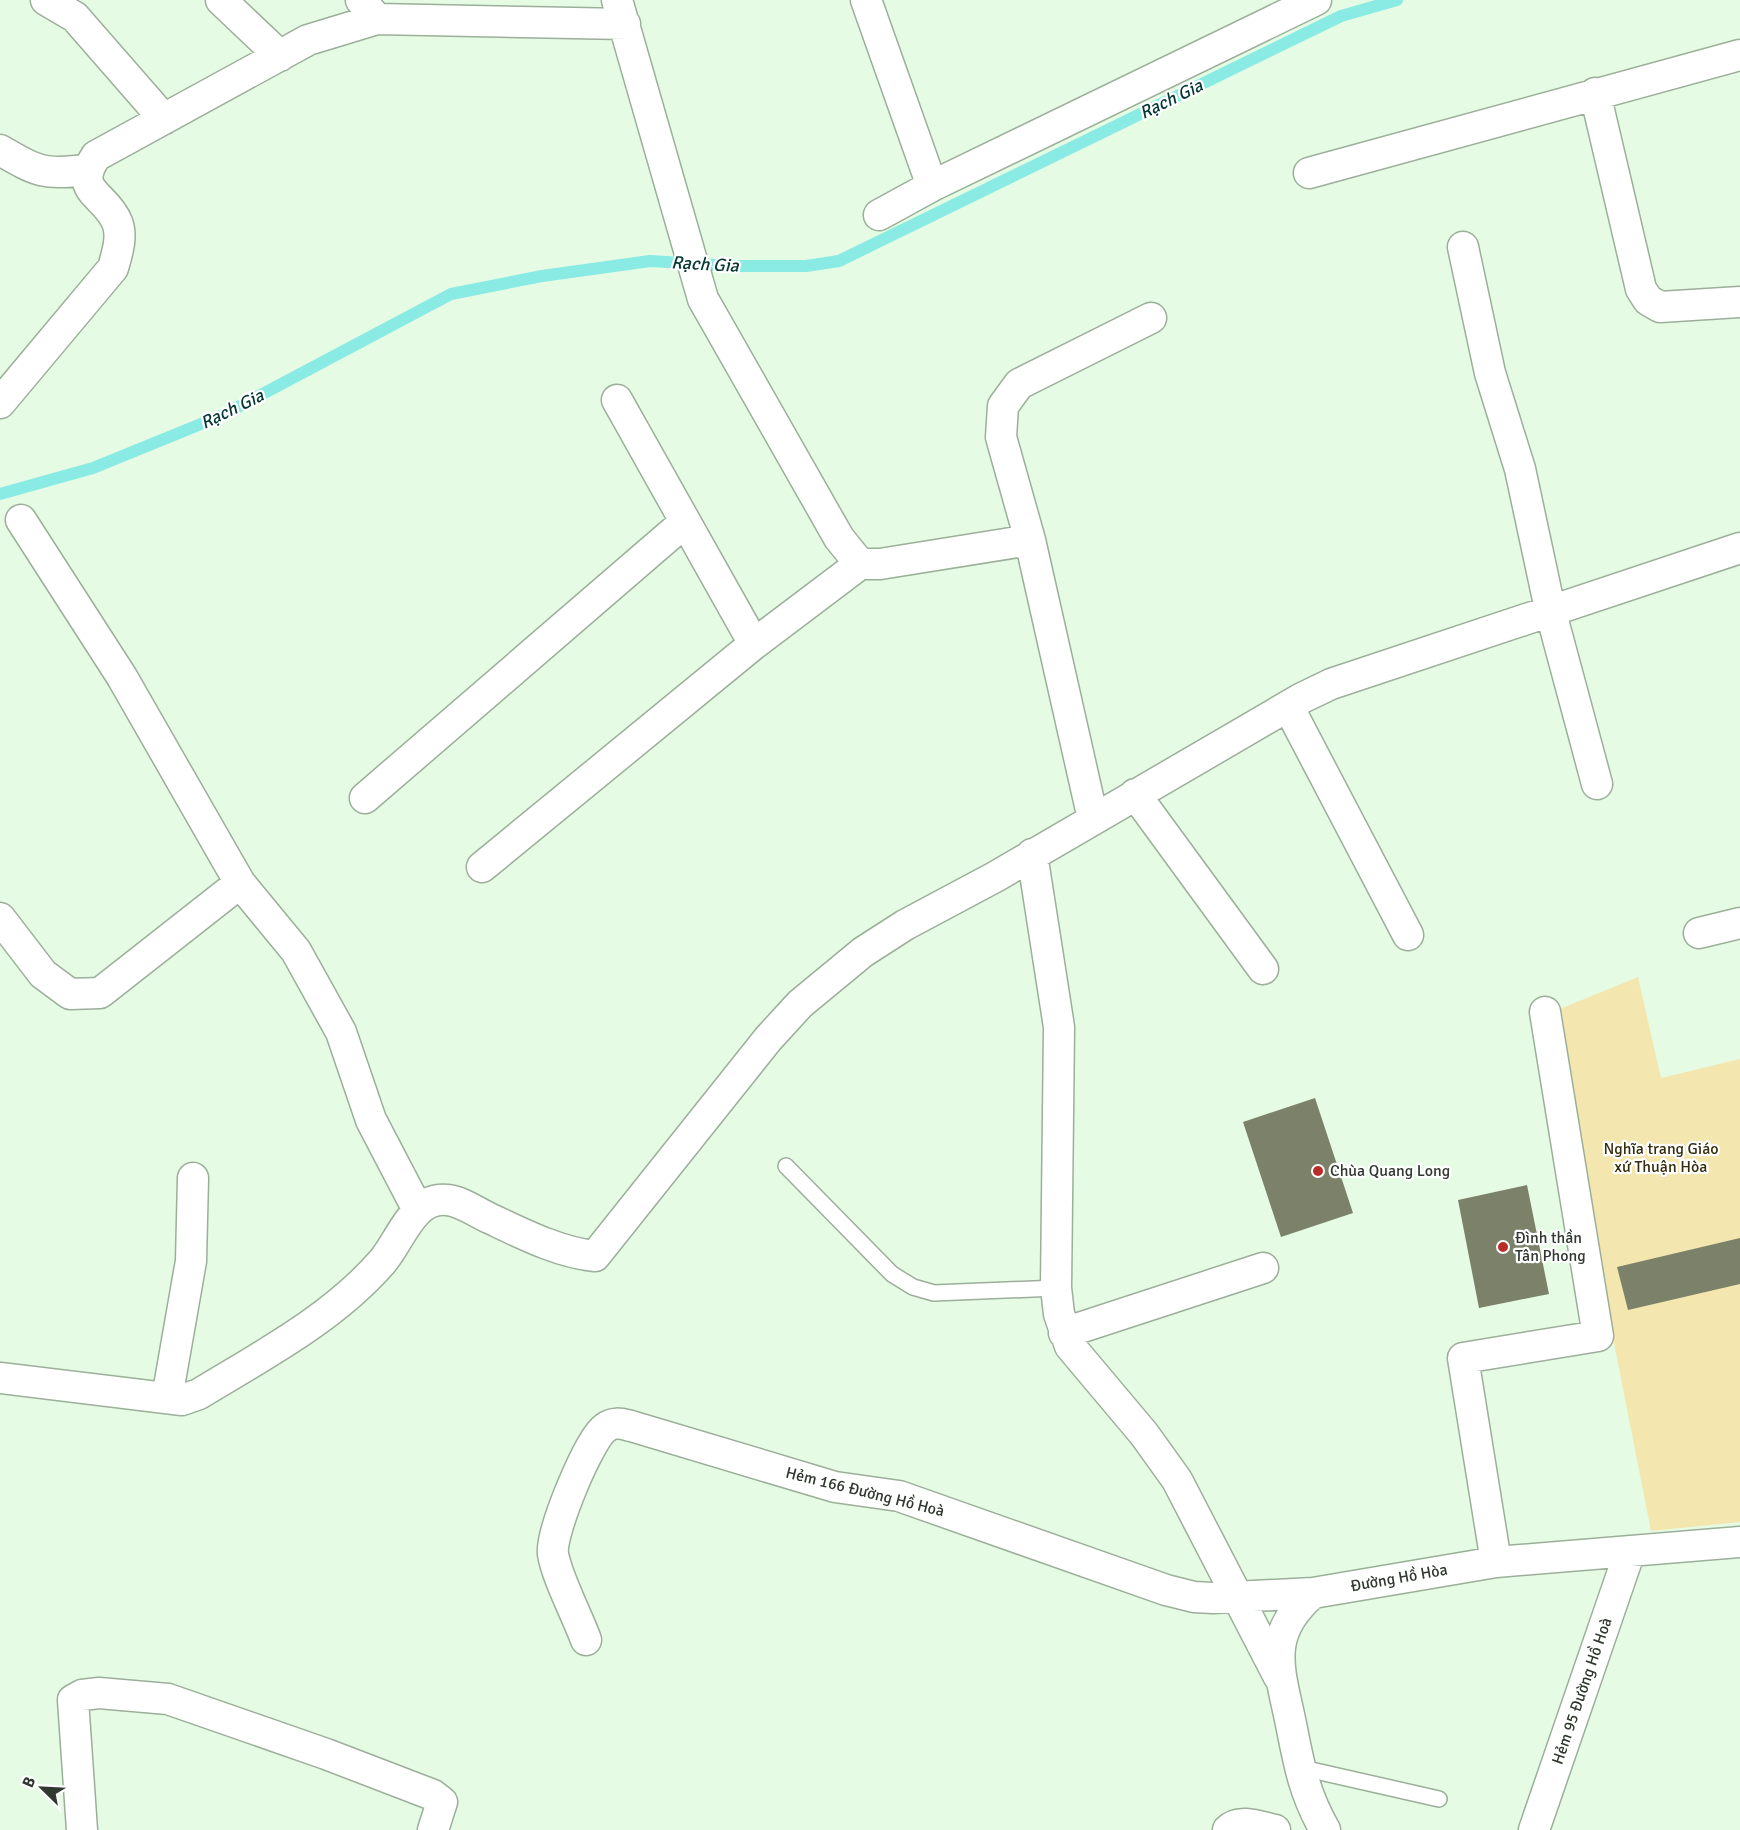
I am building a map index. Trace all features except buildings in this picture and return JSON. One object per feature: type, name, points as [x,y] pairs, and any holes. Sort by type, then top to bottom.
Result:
[{"type":"street","points":[[46,0],[75,17],[164,119]]},
{"type":"street","points":[[221,0],[280,56]]},
{"type":"street","points":[[866,0],[932,186]]},
{"type":"street","points":[[879,215],[932,186],[1316,0]]},
{"type":"street","points":[[0,403],[113,268],[119,248],[117,222],[87,183],[87,170],[96,156],[308,40],[369,10],[620,7],[703,299],[839,538],[860,564]]},
{"type":"street","points":[[1309,173],[1740,55]]},
{"type":"street","points":[[1595,93],[1641,289],[1648,300],[1660,307],[1740,302]]},
{"type":"street","points":[[0,150],[36,171],[51,174],[87,170]]},
{"type":"street","points":[[1463,247],[1490,373],[1520,469],[1550,609],[1597,784]]},
{"type":"street","points":[[1093,819],[1030,540],[1001,437],[1003,406],[1019,384],[1151,318]]},
{"type":"street","points":[[617,400],[754,644]]},
{"type":"street","points":[[21,520],[122,677],[240,884],[296,951],[342,1032],[370,1120],[418,1210]]},
{"type":"street","points":[[365,798],[685,522]]},
{"type":"street","points":[[482,867],[754,644],[860,564],[880,564],[1030,540]]},
{"type":"street","points":[[0,1378],[182,1400],[198,1394],[317,1320],[369,1276],[385,1259],[418,1210],[434,1199],[450,1200],[579,1255],[595,1256],[768,1039],[800,1004],[863,952],[904,925],[995,877],[1288,706],[1331,684],[1550,609],[1740,548]]},
{"type":"street","points":[[1288,706],[1408,935]]},
{"type":"street","points":[[1136,794],[1263,969]]},
{"type":"street","points":[[1032,854],[1059,1027],[1056,1288],[1064,1333],[1071,1346],[1144,1434],[1178,1480],[1279,1677]]},
{"type":"street","points":[[0,918],[43,974],[70,994],[100,993],[240,884]]},
{"type":"street","points":[[1699,933],[1740,923]]},
{"type":"street","points":[[1496,1562],[1463,1358],[1598,1336],[1545,1012]]},
{"type":"street","points":[[167,1398],[191,1261],[193,1178]]},
{"type":"street","points":[[1064,1333],[1263,1268]]},
{"type":"street","name":"Hẻm 166 Đường Hồ Hoà","points":[[586,1640],[556,1563],[553,1546],[564,1504],[589,1452],[603,1428],[613,1423],[631,1426],[835,1487],[899,1496],[1181,1595],[1239,1597],[1313,1593]]},
{"type":"street","name":"Đường Hồ Hòa","points":[[1313,1593],[1496,1562],[1740,1542]]},
{"type":"street","name":"Hẻm 95 Đường Hồ Hoà","points":[[1534,1830],[1629,1551]]},
{"type":"street","points":[[1313,1593],[1296,1607],[1289,1620],[1278,1662],[1279,1677],[1298,1767],[1305,1791],[1324,1830]]},
{"type":"street","points":[[82,1830],[74,1700],[82,1695],[99,1693],[168,1699],[326,1754],[433,1795],[442,1802],[433,1830]]},
{"type":"street","points":[[1228,1830],[1233,1825],[1242,1824],[1275,1830]]},
{"type":"lane","points":[[786,1166],[892,1274],[913,1287],[934,1293],[1056,1288]]},
{"type":"lane","points":[[1298,1767],[1439,1799]]},
{"type":"green space","name":"Nghĩa trang Giáo xứ Thuận Hòa","points":[[1638,977],[1661,1078],[1740,1059],[1740,1522],[1651,1531],[1601,1277],[1555,1011]]},
{"type":"waterway","name":"Rạch Gia","points":[[0,494],[93,468],[223,415],[451,294],[542,276],[650,261],[732,266],[806,266],[839,261],[1341,16],[1397,0]]},
{"type":"place","name":"Chùa Quang Long","points":[[1318,1171]]},
{"type":"place","name":"Đình thần Tân Phong","points":[[1503,1247]]}]
